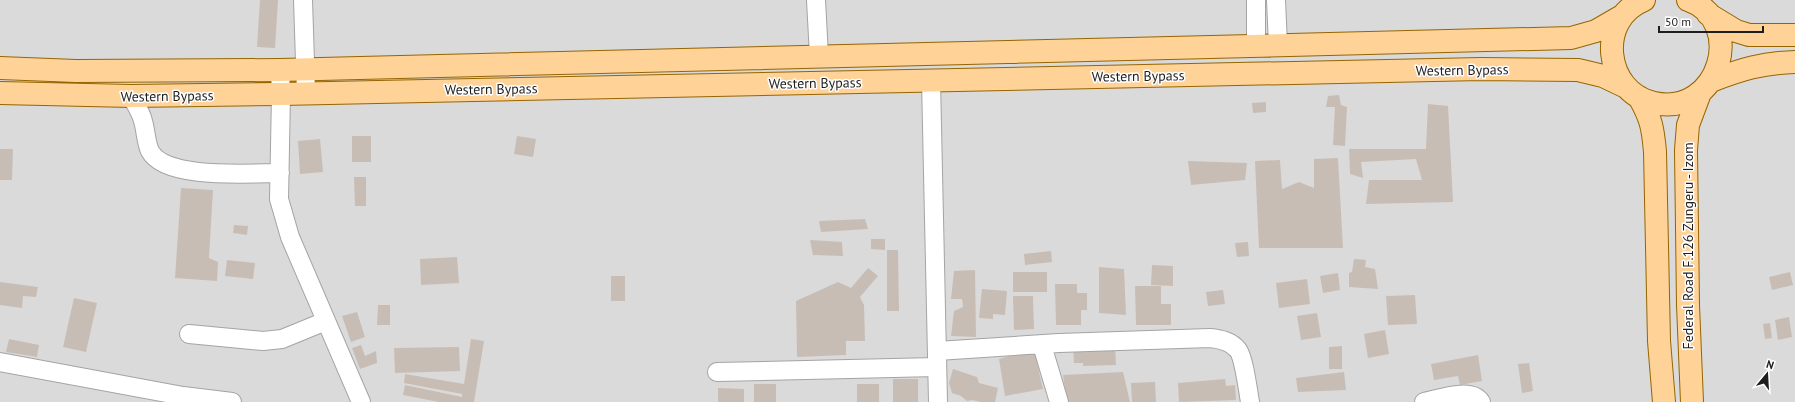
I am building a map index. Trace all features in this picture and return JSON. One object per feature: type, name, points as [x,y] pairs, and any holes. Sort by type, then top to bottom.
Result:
[{"type":"main road","points":[[1696,4],[1736,31],[1749,35],[1795,35]]},
{"type":"main road","name":"Federal Road F.126 Zungeru - Izom","points":[[1692,402],[1688,305],[1686,150],[1688,125],[1706,87],[1719,65],[1721,47],[1717,30],[1696,4]]},
{"type":"main road","name":"Western Bypass","points":[[0,68],[76,71],[280,70],[1571,38],[1596,31],[1635,5]]},
{"type":"main road","name":"Federal Road F.126 Zungeru - Izom","points":[[1635,5],[1613,33],[1611,52],[1615,71],[1647,111],[1653,126],[1655,152],[1659,341],[1664,402]]},
{"type":"main road","points":[[1632,92],[1654,103],[1670,104],[1686,101],[1706,87],[1740,70],[1768,63],[1795,62]]},
{"type":"main road","name":"Western Bypass","points":[[0,93],[131,96],[281,94],[1504,69],[1578,70],[1604,76],[1632,92]]},
{"type":"street","points":[[303,0],[306,93]]},
{"type":"street","points":[[816,0],[819,56]]},
{"type":"street","points":[[1256,0],[1267,46]]},
{"type":"street","points":[[1267,46],[1276,0]]},
{"type":"street","points":[[280,70],[279,199],[290,237],[361,402]]},
{"type":"street","points":[[931,80],[938,402]]},
{"type":"street","points":[[131,96],[141,114],[150,151],[159,162],[174,168],[210,173],[280,173]]},
{"type":"street","points":[[189,334],[263,340],[282,339],[326,321]]},
{"type":"street","points":[[717,372],[937,359],[1042,345],[1210,338],[1222,340],[1238,350],[1242,358],[1250,402]]},
{"type":"street","points":[[1042,345],[1059,402]]},
{"type":"street","points":[[0,362],[183,396],[232,402]]},
{"type":"street","points":[[1424,402],[1463,394],[1470,395],[1481,402]]},
{"type":"shaded area","points":[[0,0],[1795,0],[1795,402],[0,402]]},
{"type":"building","points":[[260,0],[278,0],[275,48],[257,47]]},
{"type":"building","points":[[1339,95],[1341,105],[1347,107],[1345,146],[1333,145],[1335,107],[1326,107],[1328,96]]},
{"type":"building","points":[[1266,102],[1266,112],[1253,113],[1252,103]]},
{"type":"building","points":[[1428,104],[1448,106],[1453,202],[1366,204],[1369,180],[1422,180],[1416,159],[1361,162],[1363,178],[1350,174],[1349,149],[1426,149]]},
{"type":"building","points":[[352,136],[371,136],[371,162],[352,162]]},
{"type":"building","points":[[517,136],[536,139],[533,157],[514,154]]},
{"type":"building","points":[[320,139],[323,172],[300,174],[298,141]]},
{"type":"building","points":[[0,149],[13,149],[12,180],[0,180]]},
{"type":"building","points":[[1338,158],[1343,248],[1259,248],[1255,161],[1280,160],[1282,189],[1299,182],[1314,188],[1314,159]]},
{"type":"building","points":[[1188,161],[1247,163],[1245,180],[1191,185]]},
{"type":"building","points":[[354,177],[366,177],[366,206],[355,206]]},
{"type":"building","points":[[181,188],[213,190],[209,258],[218,262],[217,281],[175,278]]},
{"type":"building","points":[[865,219],[868,229],[821,232],[819,221]]},
{"type":"building","points":[[234,225],[248,226],[247,235],[233,233]]},
{"type":"building","points":[[871,239],[885,239],[885,250],[871,249]]},
{"type":"building","points":[[810,240],[842,242],[843,256],[813,255]]},
{"type":"building","points":[[1248,242],[1249,256],[1237,257],[1235,243]]},
{"type":"building","points":[[887,250],[898,250],[899,311],[887,311]]},
{"type":"building","points":[[1051,251],[1052,262],[1025,265],[1024,254]]},
{"type":"building","points":[[457,257],[459,283],[421,285],[420,259]]},
{"type":"building","points":[[1354,259],[1366,260],[1365,267],[1375,269],[1378,289],[1349,287],[1349,273],[1352,272]]},
{"type":"building","points":[[227,260],[255,263],[253,279],[225,276]]},
{"type":"building","points":[[1152,265],[1173,266],[1173,286],[1151,285]]},
{"type":"building","points":[[1099,267],[1124,269],[1126,315],[1099,313]]},
{"type":"building","points":[[868,268],[878,276],[860,297],[864,305],[865,341],[846,341],[846,355],[797,357],[796,301],[838,282],[851,288]]},
{"type":"building","points":[[975,270],[976,337],[951,336],[954,311],[963,307],[962,299],[951,299],[954,271]]},
{"type":"building","points":[[1013,272],[1047,272],[1047,292],[1013,292]]},
{"type":"building","points":[[1790,272],[1793,285],[1772,290],[1769,277]]},
{"type":"building","points":[[1338,273],[1340,290],[1323,293],[1320,276]]},
{"type":"building","points":[[611,276],[625,276],[625,301],[611,301]]},
{"type":"building","points":[[1307,279],[1310,304],[1279,308],[1276,283]]},
{"type":"building","points":[[0,282],[38,287],[36,297],[23,296],[22,308],[0,305]]},
{"type":"building","points":[[1055,284],[1077,284],[1077,293],[1087,293],[1087,310],[1081,310],[1081,325],[1056,325]]},
{"type":"building","points":[[1135,286],[1161,286],[1161,304],[1171,304],[1171,325],[1136,325]]},
{"type":"building","points":[[982,289],[1007,291],[1005,315],[993,314],[993,319],[979,318]]},
{"type":"building","points":[[1223,290],[1225,304],[1208,306],[1206,292]]},
{"type":"building","points":[[1415,295],[1417,324],[1388,325],[1386,296]]},
{"type":"building","points":[[1013,296],[1033,296],[1034,329],[1014,330]]},
{"type":"building","points":[[74,298],[97,303],[86,352],[63,347]]},
{"type":"building","points":[[378,305],[390,305],[390,325],[377,325]]},
{"type":"building","points":[[357,312],[365,337],[351,342],[342,316]]},
{"type":"building","points":[[1317,313],[1321,337],[1301,340],[1297,316]]},
{"type":"building","points":[[1789,317],[1792,337],[1778,340],[1775,320]]},
{"type":"building","points":[[1770,323],[1772,338],[1765,339],[1763,324]]},
{"type":"building","points":[[1385,330],[1389,354],[1368,358],[1364,334]]},
{"type":"building","points":[[9,339],[39,345],[37,357],[6,352]]},
{"type":"building","points":[[471,339],[484,341],[474,402],[439,402],[403,395],[405,385],[462,397],[462,394],[404,383],[405,374],[464,384]]},
{"type":"building","points":[[361,345],[365,356],[376,351],[377,363],[360,369],[352,348]]},
{"type":"building","points":[[1115,345],[1116,365],[1083,366],[1083,363],[1074,363],[1073,347]]},
{"type":"building","points":[[1342,346],[1342,369],[1329,369],[1329,347]]},
{"type":"building","points":[[459,347],[460,371],[395,373],[394,348]]},
{"type":"building","points":[[1037,348],[1041,360],[1037,363],[1043,389],[1005,396],[999,359]]},
{"type":"building","points":[[1478,355],[1482,381],[1460,385],[1458,376],[1434,380],[1431,364]]},
{"type":"building","points":[[1529,363],[1533,391],[1522,393],[1518,364]]},
{"type":"building","points":[[953,369],[977,377],[979,383],[998,388],[995,402],[967,401],[961,396],[952,393],[949,383]]},
{"type":"building","points":[[1123,372],[1130,402],[1067,402],[1063,375]]},
{"type":"building","points":[[1344,372],[1346,390],[1298,392],[1296,378]]},
{"type":"building","points":[[893,379],[918,379],[918,402],[893,402]]},
{"type":"building","points":[[1225,379],[1226,386],[1235,385],[1236,400],[1179,402],[1178,383]]},
{"type":"building","points":[[1155,382],[1156,402],[1132,402],[1131,383]]},
{"type":"building","points":[[754,384],[776,384],[776,402],[754,402]]},
{"type":"building","points":[[857,384],[879,384],[879,402],[857,402]]},
{"type":"building","points":[[718,388],[744,389],[744,402],[718,402]]}]
